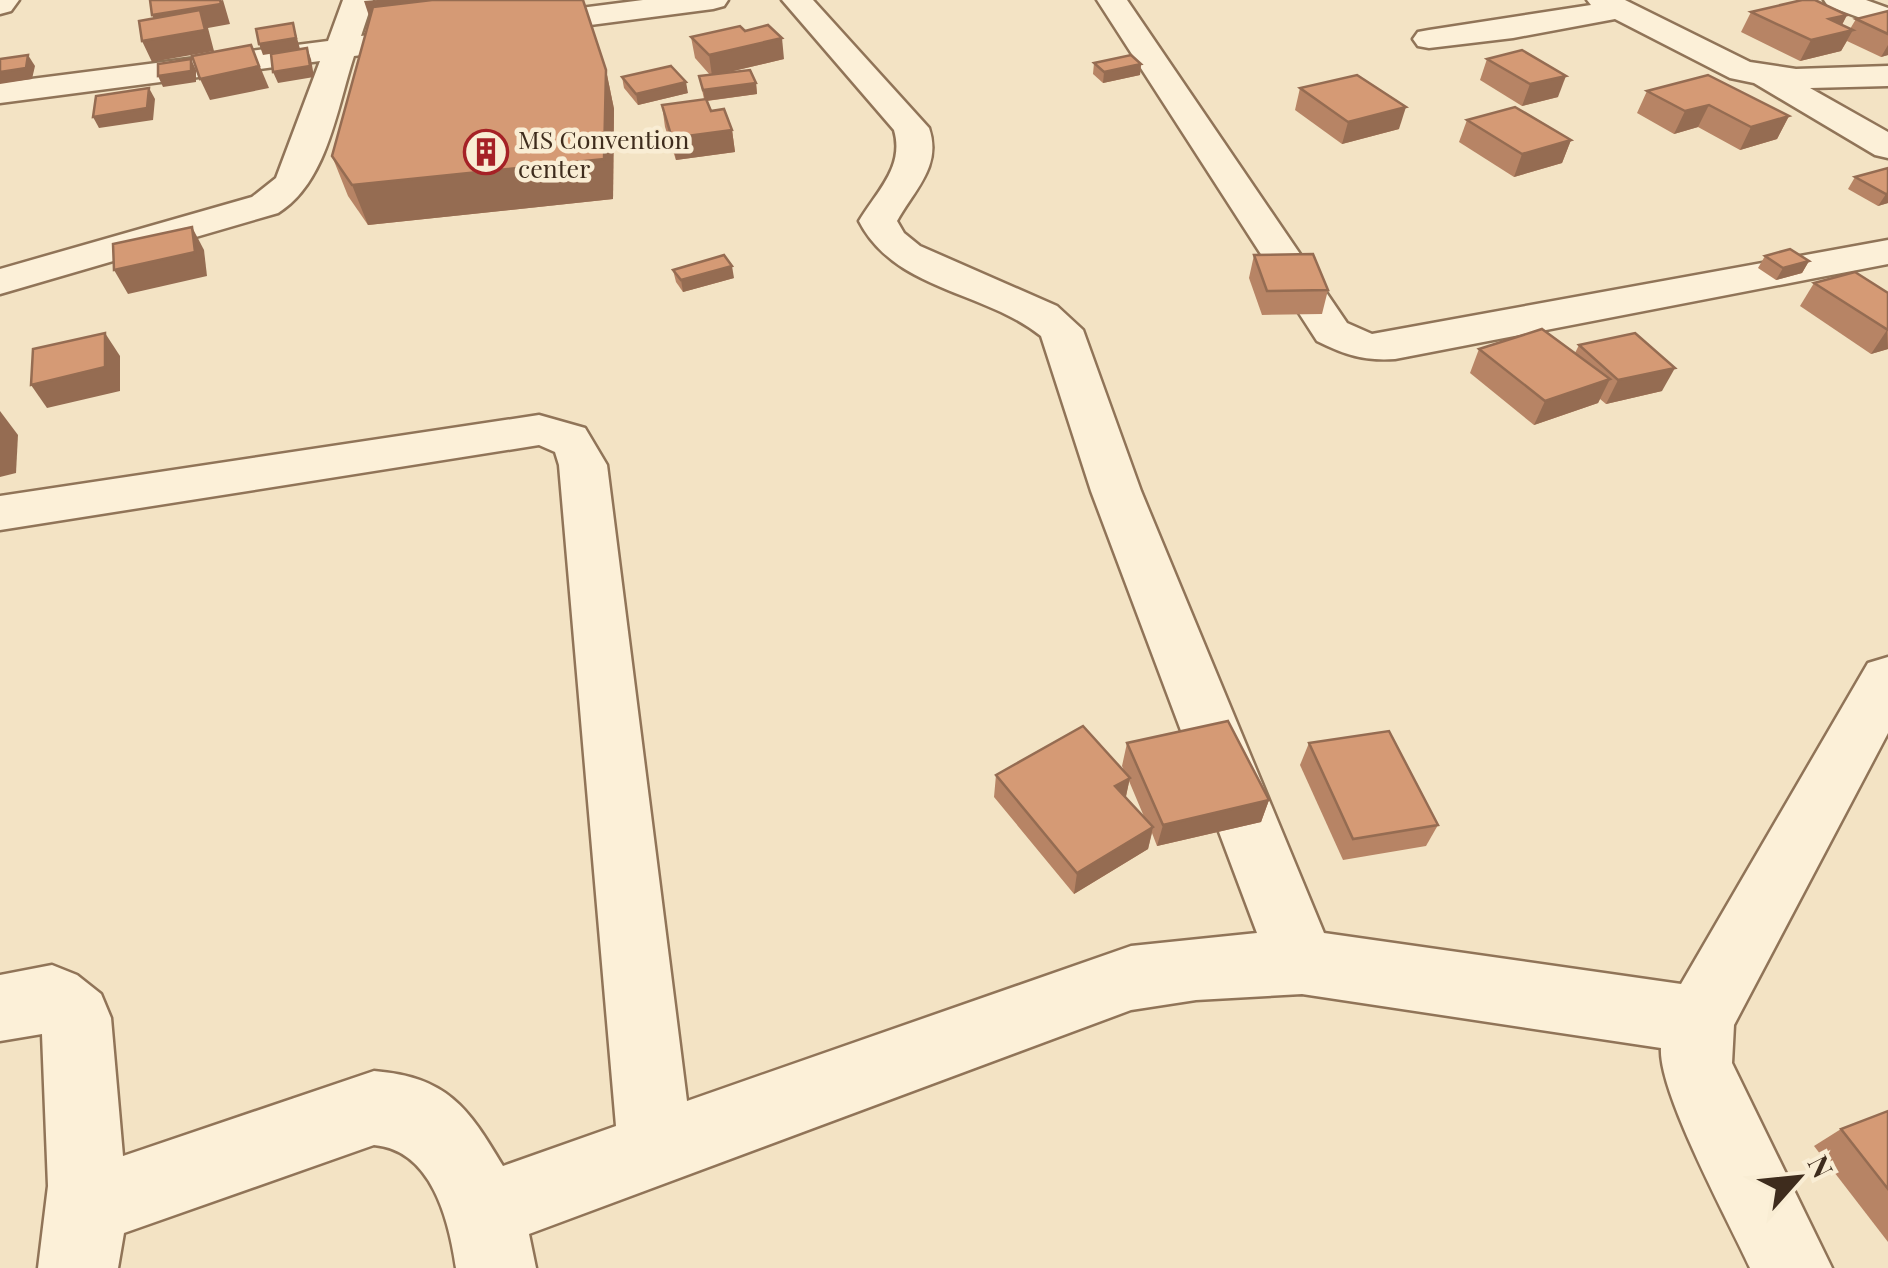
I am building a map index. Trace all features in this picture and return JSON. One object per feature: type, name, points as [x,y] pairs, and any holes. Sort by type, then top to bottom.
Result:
[{"type":"street","points":[[0,282],[250,210],[286,193],[295,178],[358,0]]},
{"type":"street","points":[[0,93],[713,0]]},
{"type":"street","points":[[796,0],[911,128],[919,144],[918,158],[878,221],[882,235],[912,260],[1026,304],[1045,314],[1061,330],[1116,491],[1302,962]]},
{"type":"street","points":[[1112,0],[1332,332],[1366,348],[1395,346],[1888,252]]},
{"type":"street","points":[[1839,0],[1888,18]]},
{"type":"street","points":[[1428,39],[1513,29],[1610,4],[1719,62],[1765,77],[1888,146]]},
{"type":"street","points":[[1765,77],[1888,76]]},
{"type":"street","points":[[0,513],[539,430],[562,432],[577,444],[585,484],[656,1150]]},
{"type":"street","points":[[1792,1268],[1719,1120],[1696,1064],[1698,1020],[1888,679]]},
{"type":"street","points":[[0,1008],[52,998],[76,1018],[81,1058],[81,1238],[374,1108],[410,1111],[446,1140],[491,1240],[656,1150],[1131,978],[1196,968],[1302,962],[1698,1020]]},
{"type":"building","points":[[150,0],[220,0],[221,4],[152,15]]},
{"type":"building","name":"MS Convention center","points":[[432,0],[583,0],[606,70],[604,159],[352,185],[332,156],[373,7]]},
{"type":"building","points":[[1815,0],[1847,15],[1829,19],[1853,30],[1811,40],[1751,12]]},
{"type":"building","points":[[200,10],[205,30],[142,41],[139,21]]},
{"type":"building","points":[[1888,11],[1888,34],[1856,19]]},
{"type":"building","points":[[293,23],[296,38],[259,44],[256,29]]},
{"type":"building","points":[[768,25],[782,38],[709,55],[691,37],[740,26],[745,31]]},
{"type":"building","points":[[251,45],[259,66],[200,79],[192,56]]},
{"type":"building","points":[[307,48],[310,66],[273,72],[271,54]]},
{"type":"building","points":[[1522,50],[1566,76],[1530,84],[1487,59]]},
{"type":"building","points":[[28,55],[26,68],[0,72],[0,59]]},
{"type":"building","points":[[1131,55],[1141,64],[1104,72],[1094,63]]},
{"type":"building","points":[[191,59],[191,71],[158,76],[158,64]]},
{"type":"building","points":[[671,66],[686,82],[636,94],[622,77]]},
{"type":"building","points":[[750,70],[756,83],[703,90],[699,76]]},
{"type":"building","points":[[1357,75],[1406,107],[1348,122],[1300,88]]},
{"type":"building","points":[[1708,75],[1789,116],[1751,127],[1709,105],[1685,111],[1647,91]]},
{"type":"building","points":[[149,88],[147,108],[93,117],[96,96]]},
{"type":"building","points":[[706,99],[711,111],[724,109],[732,130],[672,138],[662,105]]},
{"type":"building","points":[[1515,107],[1571,140],[1522,154],[1467,120]]},
{"type":"building","points":[[1888,168],[1886,194],[1855,177]]},
{"type":"building","points":[[192,227],[195,252],[114,270],[113,244]]},
{"type":"building","points":[[1790,249],[1809,261],[1783,268],[1765,256]]},
{"type":"building","points":[[1313,254],[1328,290],[1267,291],[1254,255]]},
{"type":"building","points":[[724,255],[732,266],[681,280],[673,270]]},
{"type":"building","points":[[1855,272],[1888,293],[1888,330],[1814,283]]},
{"type":"building","points":[[1542,329],[1610,379],[1545,401],[1479,349]]},
{"type":"building","points":[[105,333],[105,367],[31,385],[33,349]]},
{"type":"building","points":[[1635,333],[1675,368],[1618,380],[1579,345]]},
{"type":"building","points":[[1228,721],[1269,800],[1163,825],[1127,743]]},
{"type":"building","points":[[1083,726],[1130,778],[1115,786],[1153,827],[1077,873],[996,775]]},
{"type":"building","points":[[1389,731],[1438,825],[1353,839],[1309,743]]},
{"type":"building","points":[[1888,1111],[1888,1189],[1841,1129]]},
{"type":"place","name":"MS Convention center","points":[[486,152]]}]
